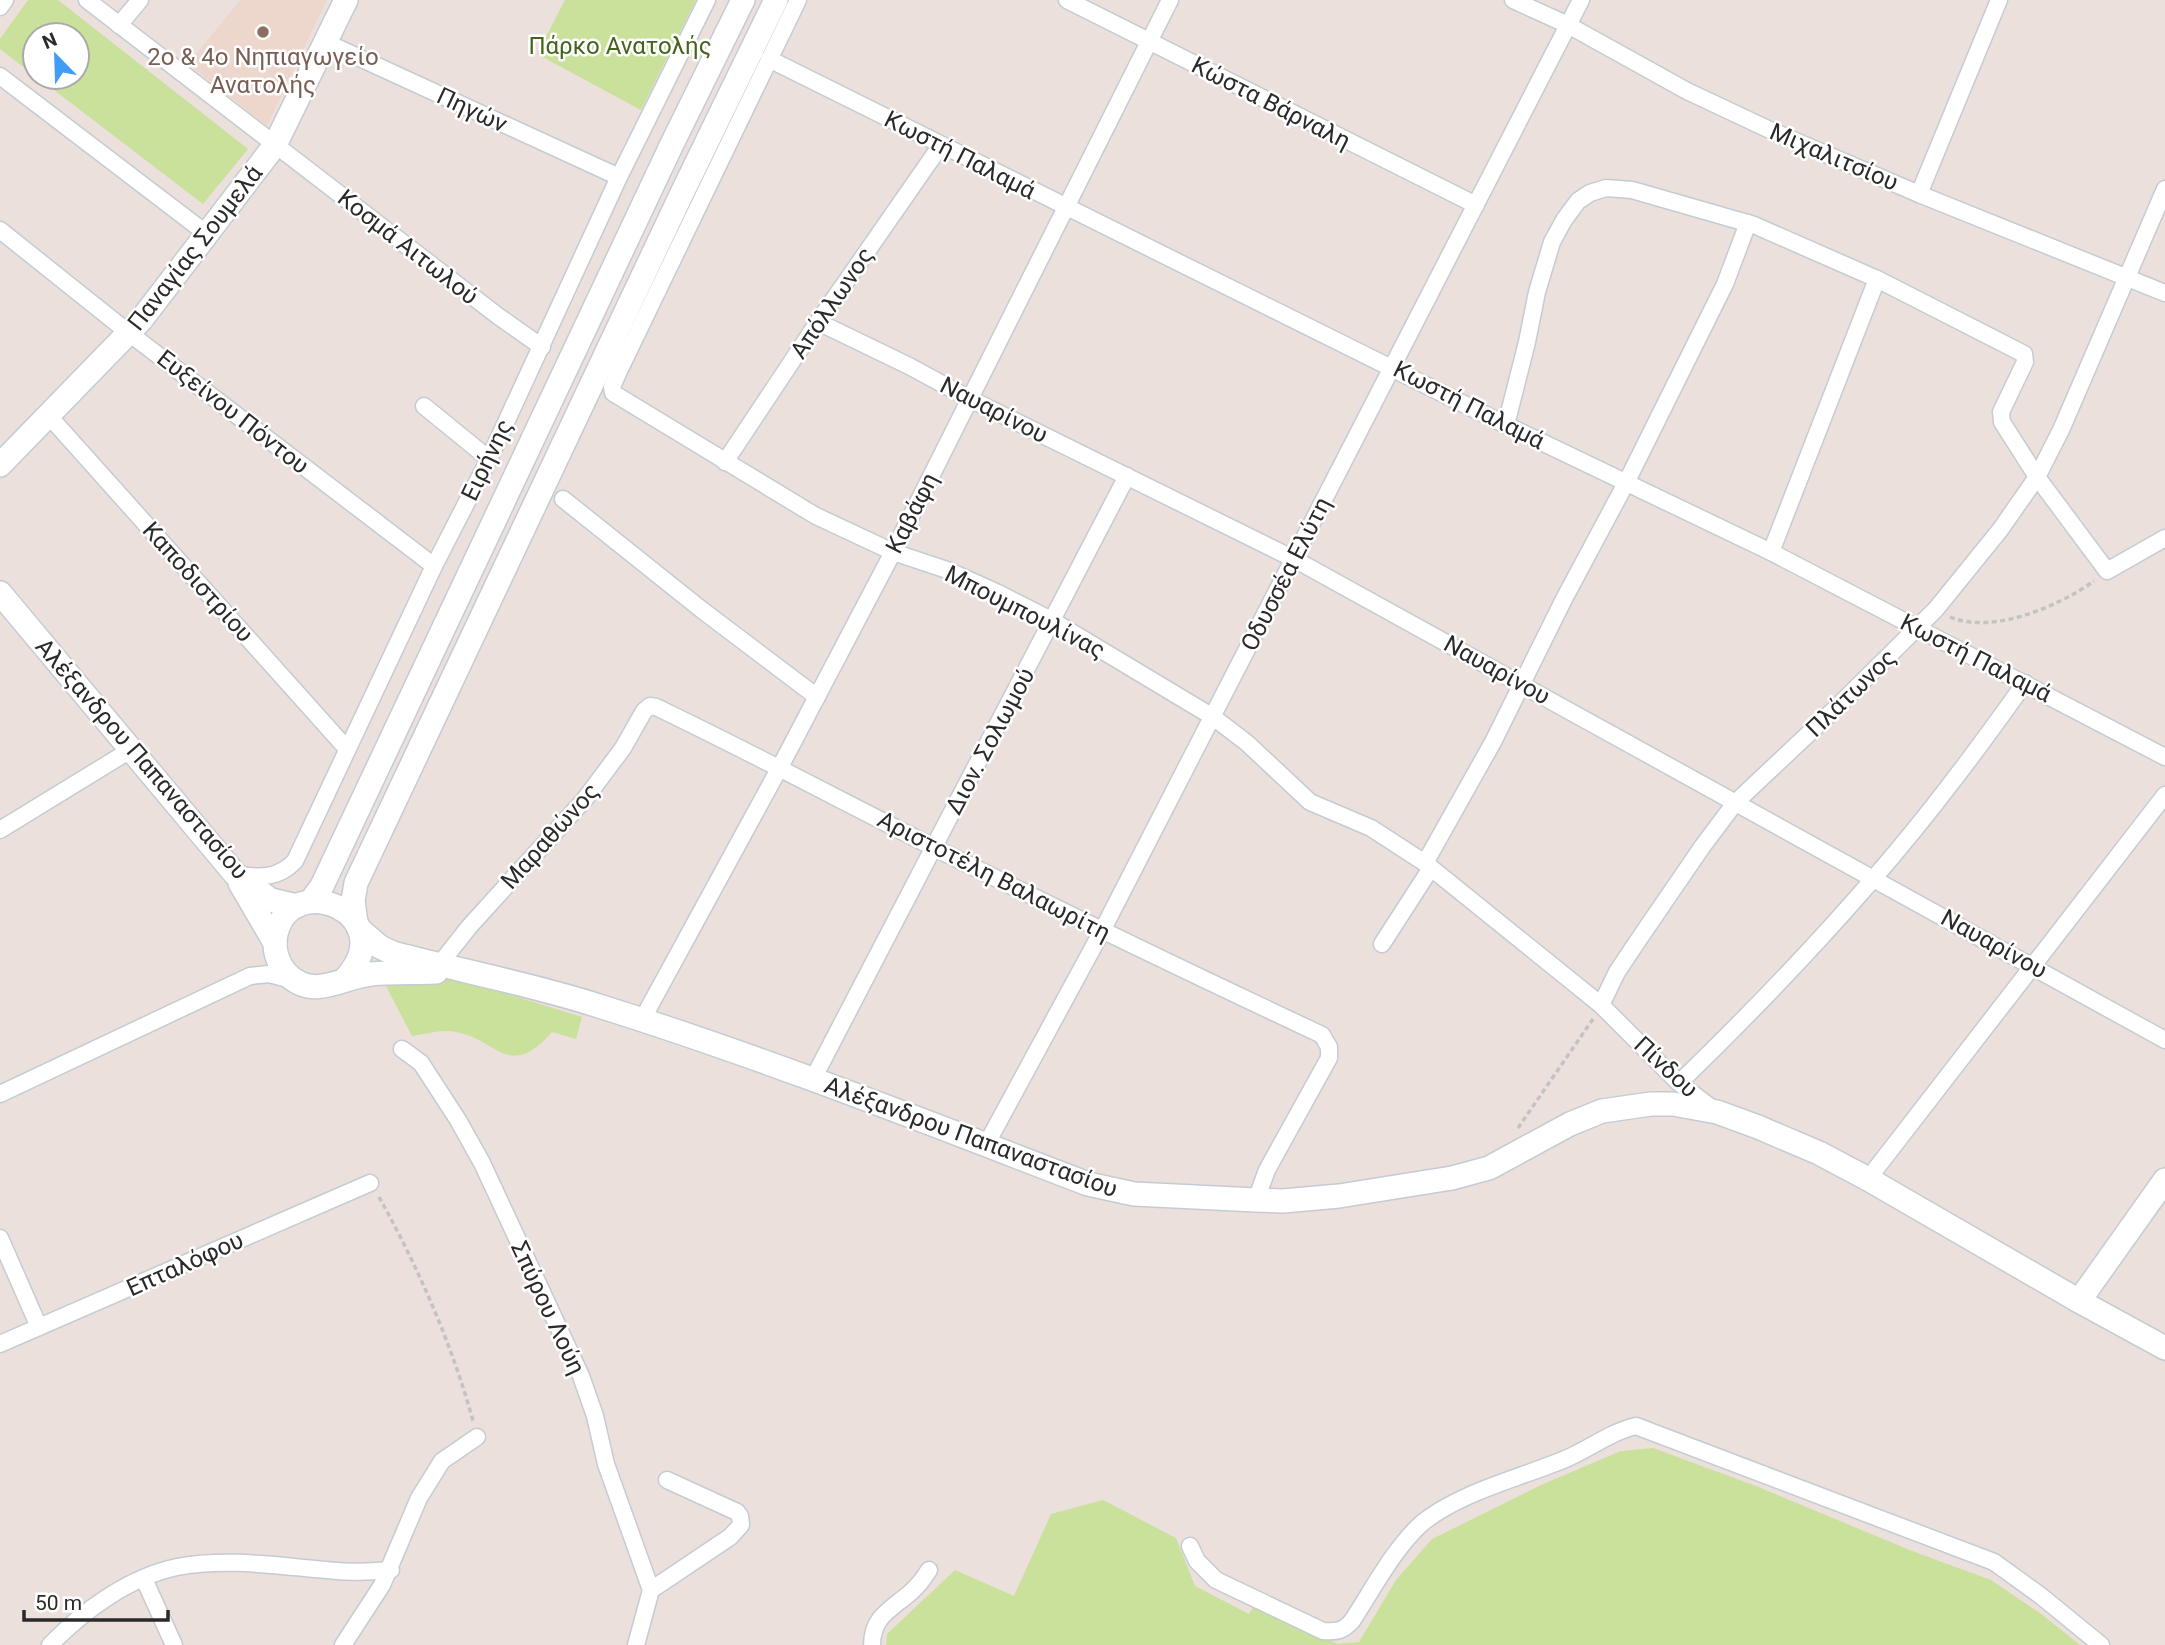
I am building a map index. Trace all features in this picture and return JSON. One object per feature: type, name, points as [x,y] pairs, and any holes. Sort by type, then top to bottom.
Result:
[{"type":"street","points":[[0,7],[5,0]]},
{"type":"street","name":"Κοσμά Αιτωλού","points":[[87,0],[542,347]]},
{"type":"street","points":[[119,25],[140,0]]},
{"type":"street","name":"Παναγίας Σουμελά","points":[[0,465],[129,333],[275,145],[346,0]]},
{"type":"street","name":"Ειρήνης","points":[[235,874],[259,877],[276,875],[295,861],[434,566],[489,459],[619,177],[707,0]]},
{"type":"street","points":[[293,980],[283,970],[277,957],[275,943],[278,928],[286,915],[304,904],[322,886],[672,144],[743,0]]},
{"type":"street","points":[[345,979],[355,969],[362,942],[353,901],[356,883],[776,0]]},
{"type":"street","points":[[769,59],[798,0]]},
{"type":"street","name":"Κώστα Βάρναλη","points":[[1067,0],[1476,205]]},
{"type":"street","name":"Καβάφη","points":[[642,1020],[893,552],[1170,0]]},
{"type":"street","name":"Μιχαλιτσίου","points":[[1513,0],[1568,25],[1686,91],[1772,131],[1919,194],[2165,293]]},
{"type":"street","name":"Οδυσσέα Ελύτη","points":[[986,1145],[1102,931],[1581,0]]},
{"type":"street","points":[[1919,194],[1999,0]]},
{"type":"street","name":"Πηγών","points":[[325,42],[619,177]]},
{"type":"street","name":"Κωστή Παλαμά","points":[[769,59],[1506,425],[1771,552],[2165,757]]},
{"type":"street","name":"Μπουμπουλίνας","points":[[769,59],[618,373],[612,393],[816,516],[893,552],[960,576],[1053,621],[1213,717]]},
{"type":"street","points":[[0,76],[207,234]]},
{"type":"street","name":"Απόλλωνος","points":[[725,462],[941,145]]},
{"type":"street","points":[[1506,425],[1545,262],[1558,230],[1578,201],[1590,193],[1606,188],[1632,190],[1748,223],[1877,279],[2024,354],[2025,362],[2001,411],[2003,422],[2037,477],[2107,571],[2165,538]]},
{"type":"street","name":"Πλάτωνος","points":[[1601,1005],[1617,972],[1735,803],[1936,609],[2000,530],[2037,477],[2061,430],[2165,190]]},
{"type":"street","points":[[1382,944],[1428,865],[1626,483],[1725,284],[1748,223]]},
{"type":"street","name":"Ευξείνου Πόντου","points":[[3,237],[434,566]]},
{"type":"street","points":[[1771,552],[1877,279]]},
{"type":"street","name":"Ναυαρίνου","points":[[818,322],[1294,559],[2165,1040]]},
{"type":"street","points":[[424,406],[489,459]]},
{"type":"street","name":"Καποδιστρίου","points":[[49,416],[347,749]]},
{"type":"street","name":"Διον. Σολωμού","points":[[813,1079],[1127,476]]},
{"type":"street","points":[[563,499],[817,697]]},
{"type":"street","name":"Αλέξανδρου Παπαναστασίου","points":[[0,593],[235,874],[271,900],[304,904]]},
{"type":"street","points":[[1679,1083],[1767,996],[1873,879],[1952,783],[2025,683]]},
{"type":"street","name":"Μαραθώνος","points":[[439,965],[585,799],[624,748],[644,711],[650,706],[656,707]]},
{"type":"street","name":"Αριστοτέλη Βαλαωρίτη","points":[[656,707],[1102,931],[1322,1035],[1329,1047],[1329,1058],[1267,1170],[1256,1200]]},
{"type":"street","name":"Πίνδου","points":[[1213,717],[1247,743],[1310,802],[1371,828],[1428,865],[1601,1005],[1679,1083],[1717,1112],[1795,1142],[1868,1179],[2078,1301],[2165,1348]]},
{"type":"street","points":[[0,830],[132,749]]},
{"type":"street","points":[[1868,1179],[2165,795]]},
{"type":"street","points":[[235,874],[275,943]]},
{"type":"street","points":[[304,904],[326,901],[341,906],[358,926]]},
{"type":"street","name":"Αλέξανδρου Παπαναστασίου","points":[[358,926],[380,947],[393,953],[549,991],[642,1020],[813,1079],[1088,1184],[1117,1192],[1283,1201],[1339,1196],[1452,1178],[1489,1168],[1570,1124],[1602,1111],[1651,1104],[1673,1104],[1717,1112]]},
{"type":"street","points":[[0,1094],[250,976],[269,974],[319,988],[370,974],[463,971]]},
{"type":"street","name":"Σπύρου Λούη","points":[[402,1049],[421,1063],[464,1130],[581,1376],[595,1416],[606,1465],[651,1590]]},
{"type":"street","points":[[2078,1301],[2165,1180]]},
{"type":"street","name":"Επταλόφου","points":[[0,1344],[370,1183]]},
{"type":"street","points":[[0,1238],[39,1327]]},
{"type":"street","points":[[1190,1546],[1202,1567],[1225,1585],[1323,1631],[1337,1632],[1352,1621],[1398,1551],[1422,1524],[1463,1500],[1569,1458],[1636,1426],[1994,1562],[2101,1645]]},
{"type":"street","points":[[342,1645],[370,1606],[391,1570],[419,1498],[442,1461],[477,1437]]},
{"type":"street","points":[[636,1645],[651,1590],[730,1537],[741,1525],[737,1512],[667,1480]]},
{"type":"street","points":[[50,1645],[94,1607],[144,1579],[174,1568],[210,1564],[266,1565],[340,1572],[391,1570]]},
{"type":"street","points":[[872,1645],[873,1632],[879,1618],[910,1593],[929,1570]]},
{"type":"street","points":[[144,1579],[174,1645]]},
{"type":"path","points":[[1936,609],[1961,621],[2013,618],[2061,600],[2107,571]]},
{"type":"path","points":[[1517,1129],[1601,1005]]},
{"type":"path","points":[[370,1183],[404,1245],[432,1306],[460,1381],[477,1437]]},
{"type":"shaded area","name":"2ο & 4ο Νηπιαγωγείο Ανατολής","points":[[240,0],[327,0],[267,126],[188,64]]},
{"type":"green space","points":[[28,0],[58,0],[85,21],[21,21],[21,65],[0,49],[0,39]]},
{"type":"green space","name":"Πάρκο Ανατολής","points":[[565,0],[696,0],[641,110],[537,54]]},
{"type":"green space","points":[[91,26],[248,149],[203,204],[55,91],[91,91]]},
{"type":"green space","points":[[376,959],[582,1017],[576,1039],[552,1032],[525,1054],[514,1056],[470,1036],[451,1031],[412,1036],[387,988]]},
{"type":"green space","points":[[1653,1448],[1991,1580],[2044,1616],[2080,1645],[886,1645],[887,1634],[955,1570],[1014,1596],[1051,1514],[1103,1500],[1176,1538],[1195,1586],[1249,1614],[1254,1606],[1338,1644],[1359,1642],[1396,1580],[1432,1539],[1541,1485],[1621,1451]]},
{"type":"place","name":"2ο & 4ο Νηπιαγωγείο Ανατολής","points":[[263,32]]}]
